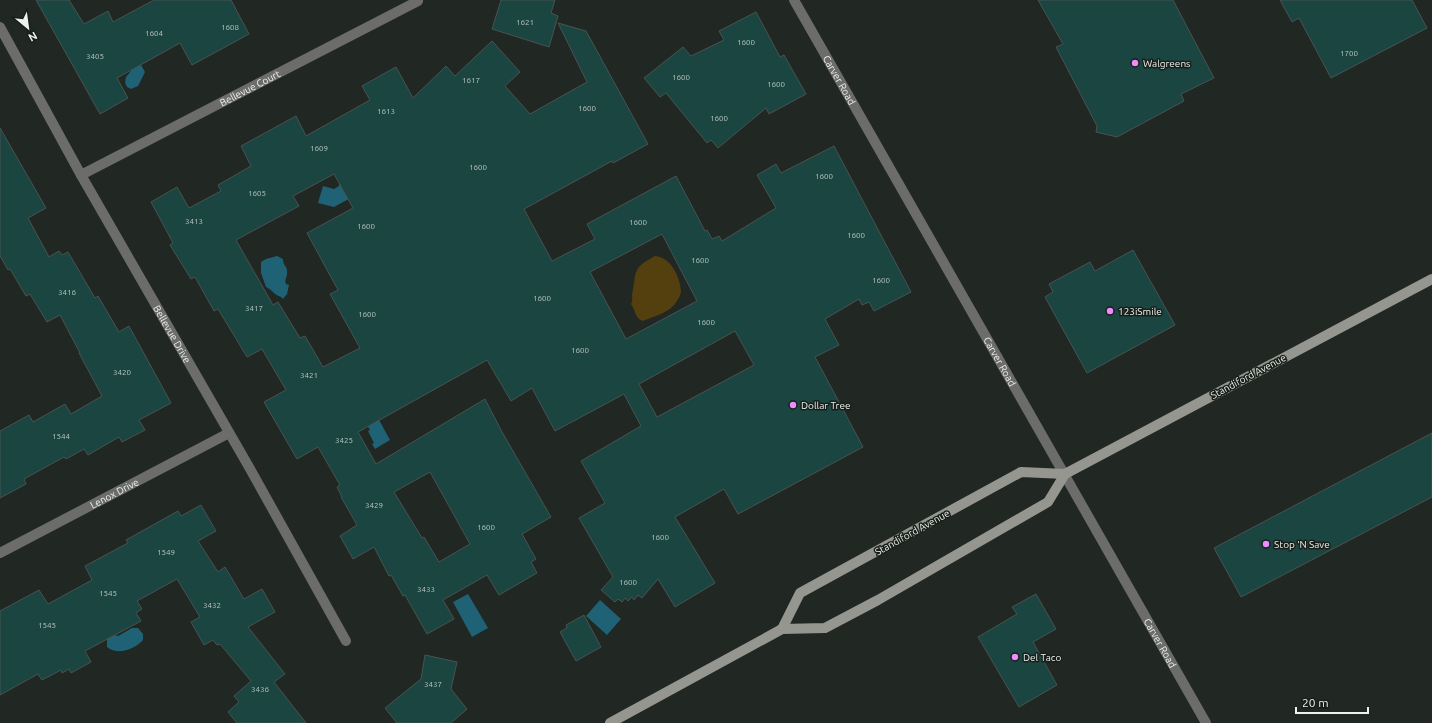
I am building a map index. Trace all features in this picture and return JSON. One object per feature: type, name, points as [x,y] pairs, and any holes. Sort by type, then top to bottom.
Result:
[{"type":"main road","name":"Standiford Avenue","points":[[782,629],[800,593],[1000,483],[1021,472],[1065,474],[1432,278]]},
{"type":"main road","points":[[610,723],[782,629],[825,628],[878,600],[1048,502],[1065,474]]},
{"type":"street","name":"Carver Road","points":[[794,0],[1206,723]]},
{"type":"street","name":"Bellevue Court","points":[[81,175],[418,1]]},
{"type":"street","name":"Bellevue Drive","points":[[0,26],[81,175],[250,467],[346,641]]},
{"type":"street","name":"Lenox Drive","points":[[0,553],[229,433]]},
{"type":"shaded area","points":[[655,256],[666,260],[674,269],[679,280],[681,293],[678,300],[671,308],[664,313],[643,321],[637,317],[631,304],[635,276],[636,271],[642,264]]},
{"type":"water","points":[[140,63],[145,72],[138,86],[131,89],[127,87],[125,83],[126,77],[131,71],[129,64]]},
{"type":"water","points":[[342,181],[356,195],[334,207],[318,203],[323,186],[334,189],[339,186]]},
{"type":"water","points":[[277,256],[283,259],[287,269],[286,284],[289,285],[287,294],[283,299],[266,287],[261,273],[261,262]]},
{"type":"water","points":[[372,407],[390,440],[375,449],[372,444],[374,443],[368,431],[370,430],[360,414]]},
{"type":"water","points":[[468,594],[488,628],[472,637],[453,602]]},
{"type":"water","points":[[600,600],[621,619],[607,635],[586,616]]},
{"type":"water","points":[[132,628],[138,628],[143,634],[143,640],[140,643],[131,649],[121,651],[111,650],[107,647],[107,638],[114,635],[118,636]]},
{"type":"building","points":[[36,0],[69,0],[84,24],[108,11],[113,22],[154,0],[231,0],[249,34],[192,65],[180,43],[117,78],[128,98],[100,114]]},
{"type":"building","points":[[501,0],[555,0],[551,13],[558,16],[549,47],[492,29]]},
{"type":"building","name":"Walgreens","points":[[1038,0],[1173,0],[1214,78],[1181,94],[1184,101],[1117,137],[1096,132],[1097,126],[1056,47],[1063,44]]},
{"type":"building","points":[[1280,0],[1412,0],[1427,28],[1331,78],[1299,18],[1292,22]]},
{"type":"building","points":[[756,12],[780,57],[784,55],[806,94],[769,114],[766,108],[718,148],[711,140],[707,143],[666,93],[660,97],[644,78],[683,47],[691,56],[724,40],[719,31]]},
{"type":"building","points":[[558,23],[586,31],[648,144],[613,163],[612,161],[524,209],[552,261],[595,239],[587,224],[676,176],[705,231],[707,230],[712,239],[719,236],[722,241],[776,208],[757,175],[776,164],[781,173],[834,146],[911,292],[874,311],[869,302],[862,305],[859,299],[825,319],[839,345],[815,357],[863,447],[738,514],[724,489],[675,517],[715,583],[675,607],[658,579],[642,598],[638,595],[634,600],[632,597],[628,601],[625,598],[622,602],[618,599],[615,602],[601,590],[613,577],[579,518],[605,503],[581,461],[641,426],[624,394],[555,431],[532,388],[511,401],[487,360],[358,432],[376,464],[485,399],[502,432],[551,517],[522,534],[536,559],[531,562],[537,573],[499,595],[487,575],[443,600],[454,619],[427,634],[405,595],[403,596],[391,575],[389,576],[374,547],[353,559],[340,536],[357,525],[341,497],[337,487],[340,485],[318,447],[297,459],[264,402],[286,390],[262,349],[247,357],[218,309],[214,311],[195,277],[191,279],[170,245],[173,243],[151,202],[177,187],[189,208],[221,191],[218,185],[251,166],[241,146],[296,116],[306,136],[370,100],[362,86],[396,67],[413,98],[446,66],[455,76],[492,41],[520,72],[505,86],[530,114],[587,82]],"holes":[[[334,174],[353,208],[307,233],[338,290],[330,294],[360,348],[323,367],[305,336],[300,338],[278,302],[273,305],[236,240],[299,206],[293,196]],[[662,234],[697,301],[626,339],[590,272]],[[735,331],[754,365],[657,417],[639,384]],[[430,472],[470,544],[439,562],[424,537],[422,538],[394,492]]]},
{"type":"building","points":[[0,128],[46,208],[28,218],[49,257],[59,251],[62,255],[68,252],[95,298],[98,296],[119,332],[129,326],[171,403],[139,420],[145,430],[122,442],[119,437],[88,455],[84,449],[66,459],[64,457],[24,479],[26,484],[0,498],[0,431],[29,415],[33,422],[65,404],[71,414],[102,396],[60,315],[47,322],[30,294],[26,296],[10,269],[8,270],[0,256]]},
{"type":"building","name":"123iSmile","points":[[1133,250],[1175,325],[1087,373],[1045,297],[1053,292],[1049,284],[1090,262],[1095,271]]},
{"type":"building","points":[[1432,433],[1432,497],[1241,597],[1214,548]]},
{"type":"building","points":[[201,505],[216,531],[198,541],[218,572],[225,567],[244,599],[262,589],[275,612],[248,627],[285,674],[274,682],[306,723],[237,723],[228,712],[239,702],[234,696],[251,681],[220,644],[217,645],[213,640],[204,645],[191,622],[200,617],[177,579],[137,601],[142,609],[136,613],[141,621],[85,651],[91,662],[71,673],[69,669],[62,673],[61,670],[42,680],[38,674],[0,695],[0,611],[39,590],[48,604],[92,580],[85,566],[128,543],[126,540],[178,511],[181,516]]},
{"type":"building","name":"Del Taco","points":[[1036,594],[1056,629],[1033,642],[1057,685],[1019,707],[978,637],[1017,614],[1012,607]]},
{"type":"building","points":[[584,615],[601,647],[576,661],[560,632],[567,628],[566,625]]},
{"type":"building","points":[[425,655],[457,662],[451,689],[467,709],[451,723],[397,723],[385,708],[421,679]]},
{"type":"place","name":"Walgreens","points":[[1135,63]]},
{"type":"place","name":"123iSmile","points":[[1110,311]]},
{"type":"place","name":"Dollar Tree","points":[[793,405]]},
{"type":"place","name":"Stop 'N Save","points":[[1266,544]]},
{"type":"place","name":"Del Taco","points":[[1015,657]]}]
